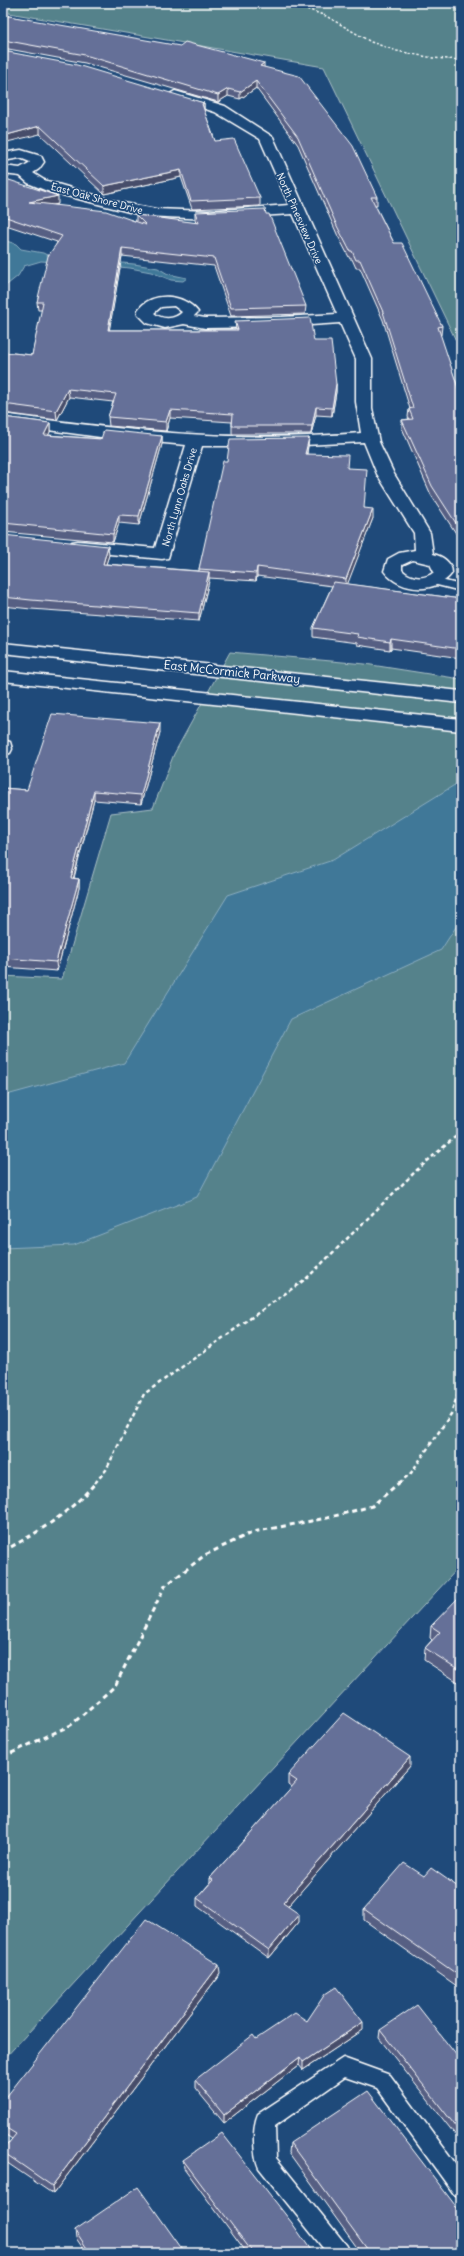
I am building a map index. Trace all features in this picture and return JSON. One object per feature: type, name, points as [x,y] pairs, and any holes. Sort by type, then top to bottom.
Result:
[{"type":"street","name":"North Pinesview Drive","points":[[161,91],[220,109],[266,137],[296,208],[364,359],[364,408],[370,437],[391,484],[422,533],[424,541],[424,556]]},
{"type":"street","points":[[3,156],[21,154],[36,159],[36,165],[23,171],[3,170]]},
{"type":"street","name":"East Oak Shore Drive","points":[[23,171],[27,176],[43,184],[116,206],[155,213],[207,215],[296,208]]},
{"type":"street","points":[[184,319],[195,322],[228,323],[287,322],[345,318]]},
{"type":"street","points":[[3,419],[137,436],[196,440],[294,442],[370,437]]},
{"type":"street","name":"North Lynn Oaks Drive","points":[[59,544],[162,554],[196,440]]},
{"type":"street","points":[[413,556],[424,556],[436,560],[443,568],[443,573],[433,581],[425,583],[408,582],[400,579],[393,571],[394,563],[399,559],[413,556]]},
{"type":"street","name":"East McCormick Parkway","points":[[3,648],[461,697]]},
{"type":"street","points":[[3,676],[461,725]]},
{"type":"lane","points":[[433,581],[461,588]]},
{"type":"lane","points":[[340,2253],[266,2161],[265,2121],[343,2067],[383,2081],[461,2187]]},
{"type":"path","points":[[290,3],[326,16],[371,42],[397,51],[433,58],[461,60]]},
{"type":"path","points":[[438,3],[461,5]]},
{"type":"path","points":[[3,1552],[33,1536],[81,1500],[106,1470],[144,1394],[307,1278],[417,1170],[461,1132]]},
{"type":"path","points":[[3,1757],[71,1725],[116,1686],[165,1586],[205,1555],[253,1532],[327,1518],[372,1506],[411,1472],[451,1414],[461,1385]]},
{"type":"green space","points":[[3,3],[461,3],[461,351],[324,67],[3,12]]},
{"type":"green space","points":[[230,652],[365,664],[461,679],[461,1565],[3,2060],[3,976],[62,979],[111,813],[153,808],[174,754]]},
{"type":"water","points":[[3,240],[16,244],[21,249],[43,253],[51,257],[134,264],[158,268],[168,274],[187,278],[183,281],[171,280],[151,272],[130,268],[41,261],[24,266],[18,276],[3,288]]},
{"type":"water","points":[[461,781],[461,919],[441,950],[291,1019],[197,1197],[74,1245],[3,1248],[3,1096],[124,1063],[228,895],[333,860]]},
{"type":"building","points":[[3,15],[180,46],[185,42],[264,63],[260,66],[299,76],[353,146],[377,197],[371,197],[394,243],[402,243],[442,326],[438,327],[461,397],[461,531],[432,486],[402,420],[413,419],[409,409],[413,408],[383,312],[360,260],[356,260],[337,226],[298,137],[256,81],[240,92],[228,89],[218,95],[85,55],[3,40]]},
{"type":"building","points":[[3,51],[77,65],[204,103],[202,104],[215,141],[234,139],[260,198],[191,201],[181,170],[104,186],[40,126],[3,136]]},
{"type":"building","points":[[3,178],[58,196],[29,202],[106,211],[146,225],[136,215],[199,223],[195,212],[265,209],[266,214],[269,214],[306,306],[231,308],[214,258],[122,248],[108,330],[238,330],[235,321],[310,318],[314,341],[331,341],[336,384],[332,408],[316,407],[312,426],[232,426],[233,414],[170,410],[166,422],[108,417],[116,394],[68,389],[56,411],[3,404],[3,352],[32,355],[43,302],[37,302],[48,256],[62,236],[3,216]]},
{"type":"building","points":[[3,417],[50,423],[44,435],[101,439],[104,430],[162,436],[139,516],[119,515],[113,534],[3,523]]},
{"type":"building","points":[[309,438],[305,454],[348,455],[347,468],[367,469],[364,508],[373,509],[346,579],[257,567],[256,573],[199,569],[223,461],[227,461],[230,439]]},
{"type":"building","points":[[3,535],[108,546],[103,564],[209,572],[199,613],[3,597]]},
{"type":"building","points":[[334,582],[461,599],[461,649],[391,639],[390,642],[357,637],[358,634],[313,628]]},
{"type":"building","points":[[52,714],[160,723],[141,795],[94,791],[71,878],[79,879],[56,962],[3,958],[3,788],[27,790]]},
{"type":"building","points":[[459,1597],[461,1598],[461,1671],[425,1648],[440,1632],[431,1626]]},
{"type":"building","points":[[344,1713],[410,1757],[283,1903],[299,1914],[269,1950],[197,1898],[213,1880],[210,1878],[297,1781],[288,1775]]},
{"type":"building","points":[[404,1863],[424,1876],[431,1868],[461,1889],[461,1977],[364,1909]]},
{"type":"building","points":[[146,1919],[219,1965],[52,2186],[3,2152],[16,2134],[3,2126],[3,2101]]},
{"type":"building","points":[[336,1987],[363,2022],[303,2062],[300,2057],[224,2115],[195,2080],[253,2035],[256,2039],[295,2013],[307,2021],[325,1994]]},
{"type":"building","points":[[417,2005],[461,2061],[461,2133],[380,2030]]},
{"type":"building","points":[[368,2091],[461,2213],[461,2253],[370,2253],[290,2143]]},
{"type":"building","points":[[222,2133],[292,2223],[313,2253],[253,2253],[183,2160]]},
{"type":"building","points":[[138,2187],[185,2253],[90,2253],[75,2230]]}]
